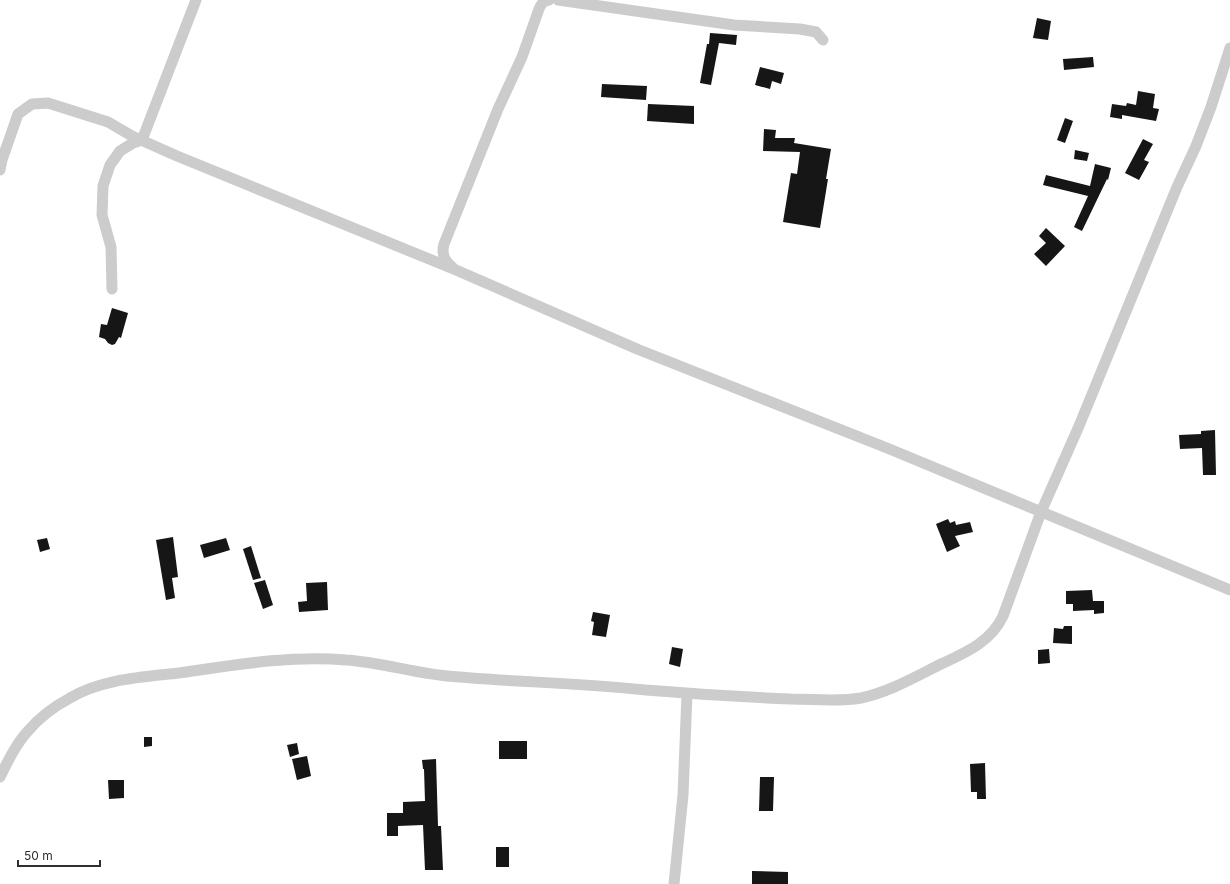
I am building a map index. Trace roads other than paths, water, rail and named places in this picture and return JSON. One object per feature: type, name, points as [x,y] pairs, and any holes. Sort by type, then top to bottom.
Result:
[{"type":"street","points":[[142,140],[196,0]]},
{"type":"street","points":[[456,270],[445,259],[443,250],[444,244],[498,109],[522,57],[539,9],[545,1],[549,0]]},
{"type":"street","points":[[558,0],[734,25],[800,29],[816,32],[823,40]]},
{"type":"street","points":[[0,777],[19,742],[28,730],[41,718],[70,697],[90,688],[129,680],[262,662],[345,659],[443,676],[627,688],[687,694],[835,700],[863,698],[900,684],[970,650],[985,640],[996,630],[1000,623],[1041,512],[1079,426],[1177,187],[1196,146],[1211,107],[1230,48]]},
{"type":"street","points":[[0,170],[18,114],[32,104],[48,103],[108,122],[177,156],[456,270],[637,349],[888,448],[1230,590]]},
{"type":"street","points":[[112,289],[111,247],[102,215],[103,186],[110,165],[120,151],[133,143],[142,140]]},
{"type":"street","points":[[674,884],[683,795],[687,694]]}]
